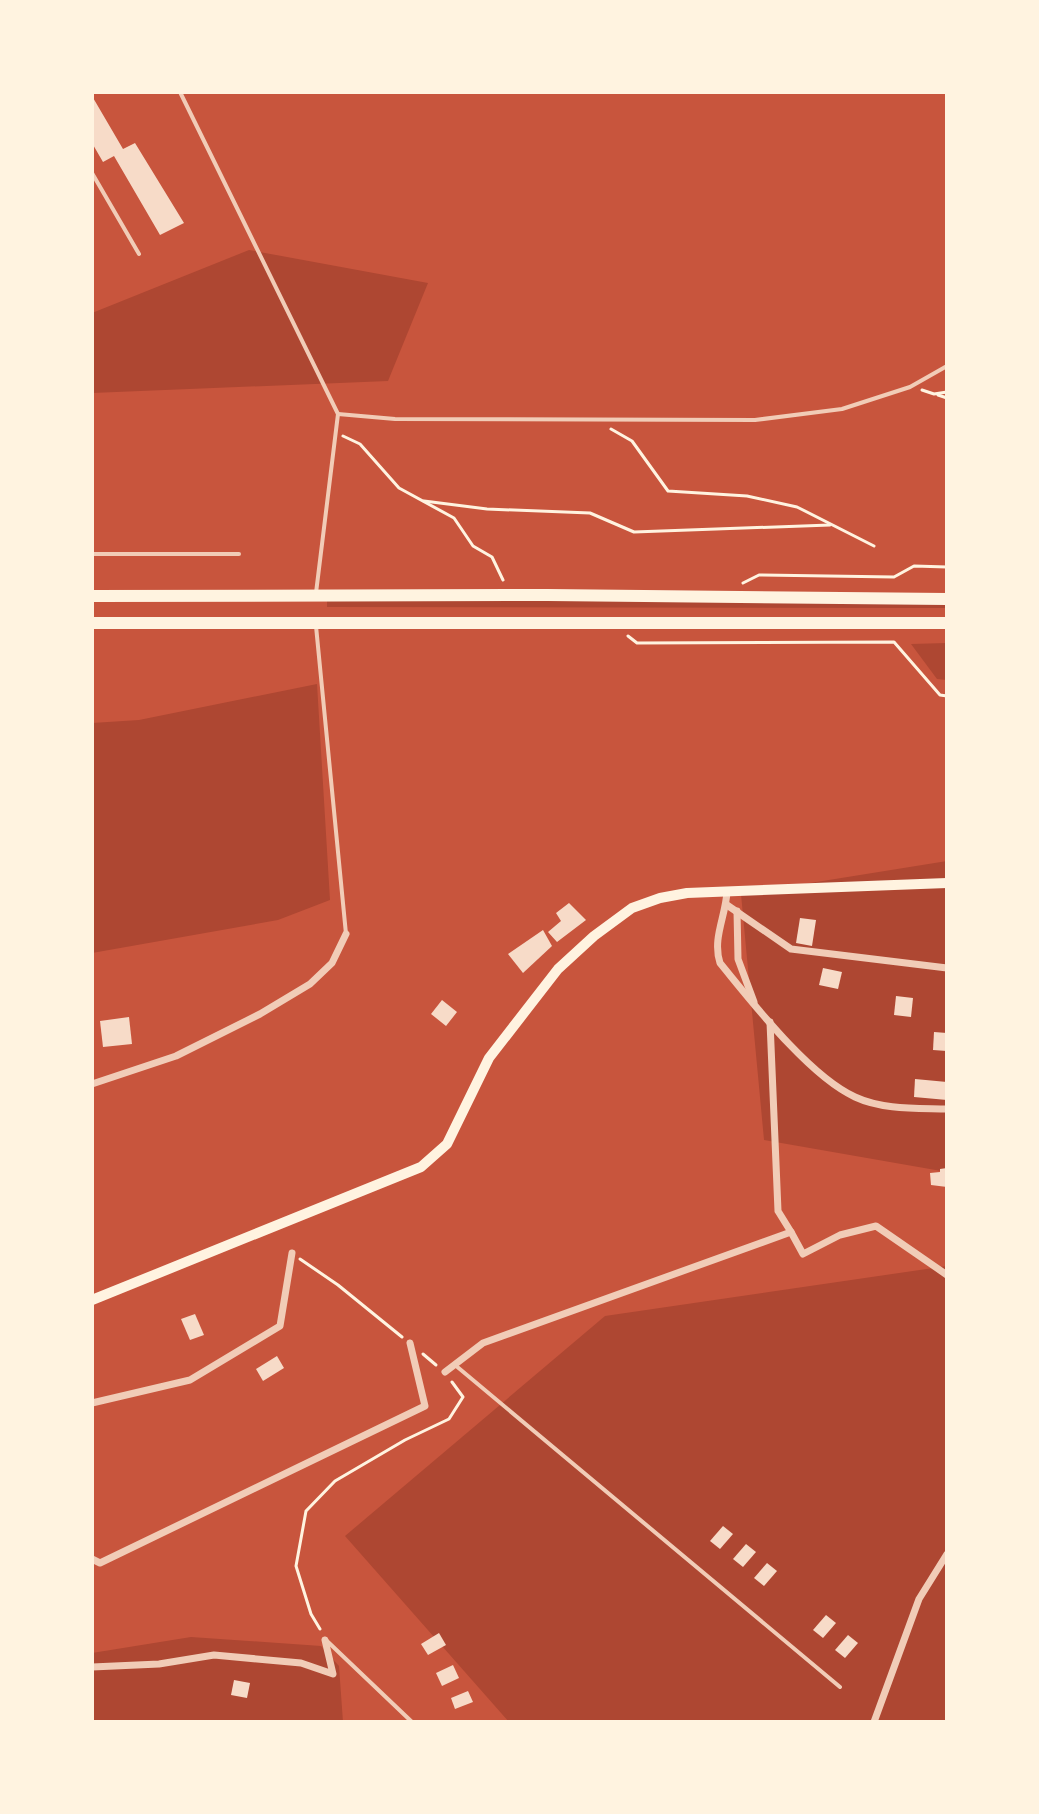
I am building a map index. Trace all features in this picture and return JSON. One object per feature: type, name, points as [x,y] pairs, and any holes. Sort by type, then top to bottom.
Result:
[{"type":"main road","points":[[315,595],[315,622]]},
{"type":"main road","points":[[92,596],[947,599]]},
{"type":"main road","points":[[92,623],[947,623]]},
{"type":"main road","points":[[92,1300],[421,1167],[447,1144],[489,1058],[558,969],[594,936],[632,908],[687,893],[947,883]]},
{"type":"street","points":[[727,891],[727,905],[716,951],[720,963],[770,1022],[828,1079],[856,1097],[897,1108],[947,1109]]},
{"type":"street","points":[[727,905],[791,949],[947,968]]},
{"type":"street","points":[[737,911],[738,959],[757,1007]]},
{"type":"street","points":[[92,1084],[176,1056],[260,1014],[310,984],[332,963],[346,934]]},
{"type":"street","points":[[770,1022],[778,1211],[803,1254],[840,1235],[876,1226],[947,1275]]},
{"type":"street","points":[[445,1372],[483,1343],[791,1232]]},
{"type":"street","points":[[92,1403],[190,1380],[280,1326],[292,1253]]},
{"type":"street","points":[[92,1559],[100,1563],[425,1406],[410,1343]]},
{"type":"street","points":[[874,1722],[919,1599],[947,1554]]},
{"type":"street","points":[[92,1667],[159,1664],[214,1655],[301,1663],[333,1674],[325,1640]]},
{"type":"lane","points":[[180,92],[338,414],[315,595]]},
{"type":"lane","points":[[92,173],[139,254]]},
{"type":"lane","points":[[338,414],[395,419],[755,420],[842,409],[910,387],[947,366]]},
{"type":"lane","points":[[92,554],[239,554]]},
{"type":"lane","points":[[315,622],[346,934]]},
{"type":"lane","points":[[455,1365],[840,1687]]},
{"type":"lane","points":[[325,1640],[412,1722]]},
{"type":"path","points":[[910,387],[947,395]]},
{"type":"path","points":[[594,420],[632,441],[668,491],[747,496],[797,507],[874,546]]},
{"type":"path","points":[[335,432],[360,444],[399,488],[454,518],[473,546],[492,557],[503,580]]},
{"type":"path","points":[[424,501],[487,509],[590,513],[634,532],[830,525]]},
{"type":"path","points":[[719,596],[759,575],[894,577],[914,566],[947,567]]},
{"type":"path","points":[[612,623],[637,643],[894,642],[940,695],[947,696]]},
{"type":"path","points":[[292,1253],[338,1285],[445,1372],[463,1397],[449,1419],[405,1440],[335,1481],[306,1511],[296,1566],[311,1614],[325,1640]]},
{"type":"shaded area","points":[[249,250],[428,283],[388,381],[92,393],[92,313]]},
{"type":"shaded area","points":[[327,600],[947,601],[947,608],[327,607]]},
{"type":"shaded area","points":[[947,643],[947,680],[937,679],[911,644]]},
{"type":"shaded area","points":[[317,684],[330,900],[278,920],[92,953],[92,723],[139,720]]},
{"type":"shaded area","points":[[947,861],[947,1172],[764,1140],[741,894]]},
{"type":"shaded area","points":[[947,1266],[947,1722],[509,1722],[345,1536],[605,1316]]},
{"type":"shaded area","points":[[191,1637],[321,1646],[339,1666],[343,1722],[92,1722],[92,1653]]},
{"type":"building","points":[[92,96],[123,149],[135,143],[184,223],[160,235],[114,156],[103,162],[92,143]]},
{"type":"building","points":[[569,903],[586,920],[557,942],[548,932],[561,921],[556,913]]},
{"type":"building","points":[[800,918],[816,920],[812,946],[796,943]]},
{"type":"building","points":[[543,930],[552,946],[523,973],[508,954]]},
{"type":"building","points":[[823,968],[842,972],[838,989],[819,985]]},
{"type":"building","points":[[896,996],[913,998],[911,1017],[894,1015]]},
{"type":"building","points":[[442,1000],[457,1012],[446,1026],[431,1014]]},
{"type":"building","points":[[129,1017],[132,1044],[103,1047],[100,1021]]},
{"type":"building","points":[[934,1032],[947,1033],[947,1051],[933,1050]]},
{"type":"building","points":[[915,1079],[947,1082],[947,1100],[914,1097]]},
{"type":"building","points":[[947,1168],[947,1187],[931,1185],[930,1173]]},
{"type":"building","points":[[195,1314],[204,1335],[190,1340],[181,1319]]},
{"type":"building","points":[[277,1356],[284,1368],[263,1381],[256,1369]]},
{"type":"building","points":[[723,1526],[733,1534],[720,1549],[710,1541]]},
{"type":"building","points":[[746,1544],[756,1552],[743,1567],[733,1559]]},
{"type":"building","points":[[767,1563],[777,1571],[764,1586],[754,1578]]},
{"type":"building","points":[[826,1615],[836,1623],[823,1638],[813,1630]]},
{"type":"building","points":[[439,1633],[446,1645],[428,1655],[421,1644]]},
{"type":"building","points":[[848,1635],[858,1643],[845,1658],[835,1650]]},
{"type":"building","points":[[453,1665],[459,1678],[442,1686],[436,1673]]},
{"type":"building","points":[[234,1680],[250,1683],[247,1698],[231,1695]]},
{"type":"building","points":[[468,1691],[473,1702],[455,1709],[451,1698]]}]
